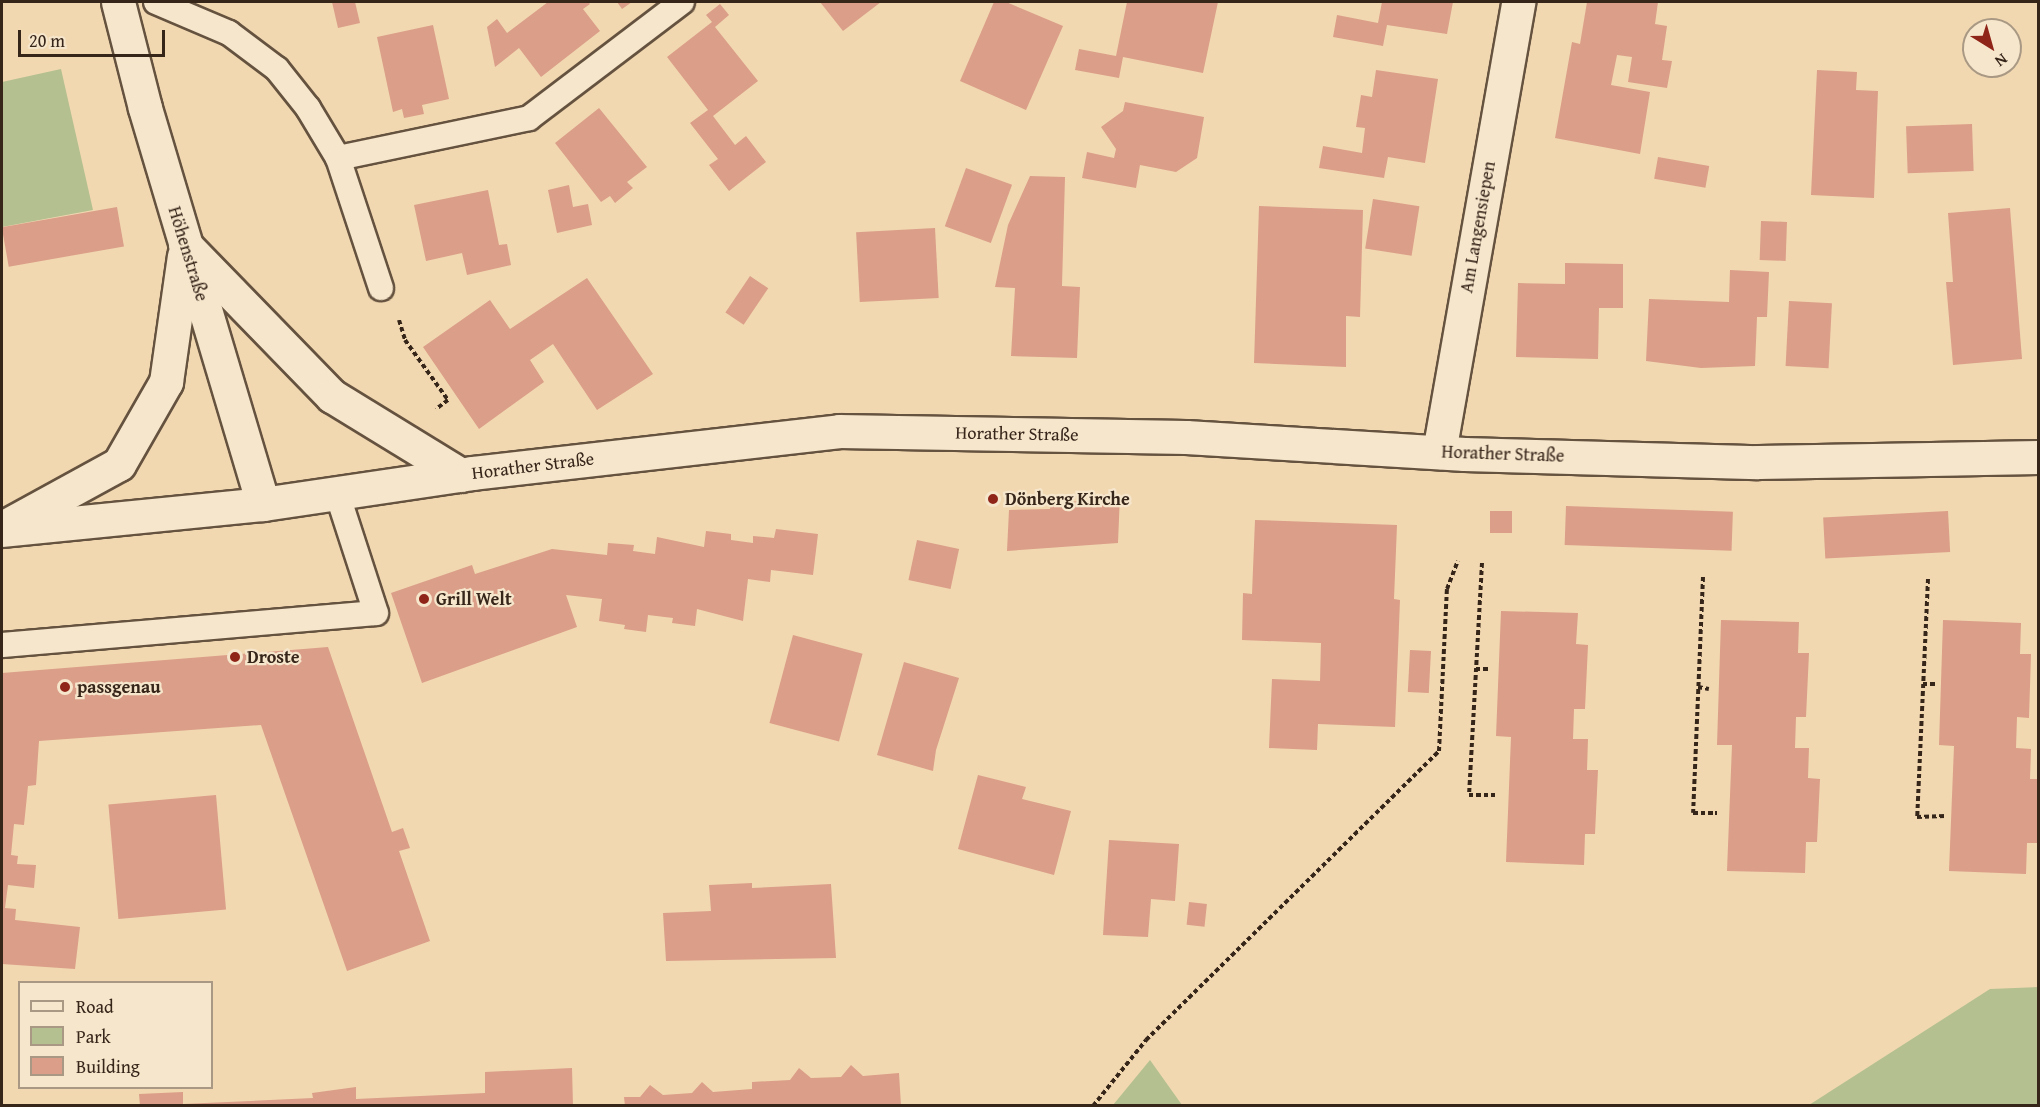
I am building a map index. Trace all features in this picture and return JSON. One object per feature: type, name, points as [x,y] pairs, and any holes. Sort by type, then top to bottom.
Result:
[{"type":"main road","name":"Höhenstraße","points":[[118,2],[185,245],[263,504]]},
{"type":"main road","name":"Am Langensiepen","points":[[1439,452],[1518,2]]},
{"type":"main road","points":[[185,245],[332,396],[461,475]]},
{"type":"main road","points":[[2,529],[119,464],[166,382],[185,245]]},
{"type":"main road","name":"Horather Straße","points":[[2,529],[263,504],[461,475],[839,432],[1186,437],[1439,452],[1758,462],[2038,457]]},
{"type":"lane","points":[[156,2],[229,33],[277,69],[308,108],[338,158],[381,288]]},
{"type":"lane","points":[[338,158],[529,118],[682,2]]},
{"type":"lane","points":[[2,645],[376,613],[337,493]]},
{"type":"path","points":[[397,314],[405,340],[448,400],[434,412]]},
{"type":"path","points":[[1093,1106],[1146,1040],[1439,751],[1447,590],[1458,561]]},
{"type":"path","points":[[1482,563],[1469,795],[1495,795]]},
{"type":"path","points":[[1703,577],[1693,813],[1717,813]]},
{"type":"path","points":[[1928,579],[1917,817],[1945,816]]},
{"type":"path","points":[[1476,669],[1489,669]]},
{"type":"path","points":[[1923,684],[1936,684]]},
{"type":"path","points":[[1698,687],[1709,689]]},
{"type":"green space","points":[[61,69],[93,210],[2,227],[2,82]]},
{"type":"green space","points":[[2038,987],[2038,1105],[1809,1105],[1990,989]]},
{"type":"green space","points":[[1150,1060],[1182,1105],[1113,1105]]},
{"type":"building","points":[[332,2],[355,2],[360,23],[338,28]]},
{"type":"building","points":[[548,2],[588,2],[590,4],[583,9],[600,31],[541,77],[519,48],[495,67],[487,27],[497,19],[507,33]]},
{"type":"building","points":[[617,2],[632,2],[622,9]]},
{"type":"building","points":[[820,2],[881,2],[843,31]]},
{"type":"building","points":[[994,2],[1006,2],[1063,26],[1026,110],[960,81]]},
{"type":"building","points":[[1127,2],[1218,2],[1203,73],[1123,57],[1119,78],[1075,70],[1079,49],[1116,56]]},
{"type":"building","points":[[1382,2],[1453,2],[1447,34],[1387,25],[1383,46],[1333,37],[1337,15],[1378,23]]},
{"type":"building","points":[[1587,2],[1658,2],[1655,24],[1667,26],[1662,60],[1672,61],[1667,88],[1628,82],[1632,57],[1617,55],[1611,85],[1650,92],[1640,154],[1555,138],[1572,42],[1580,44]]},
{"type":"building","points":[[720,4],[729,15],[715,27],[758,81],[713,116],[735,145],[746,136],[766,162],[729,191],[709,165],[718,159],[690,123],[708,110],[667,57],[712,22],[706,15]]},
{"type":"building","points":[[433,25],[449,99],[422,105],[424,114],[404,118],[402,109],[393,112],[377,37]]},
{"type":"building","points":[[1376,70],[1438,79],[1425,163],[1388,157],[1384,178],[1319,168],[1323,146],[1362,153],[1365,128],[1356,127],[1361,95],[1372,97]]},
{"type":"building","points":[[1817,70],[1857,72],[1856,90],[1878,91],[1874,198],[1811,195]]},
{"type":"building","points":[[1125,102],[1204,117],[1197,158],[1176,172],[1140,165],[1136,188],[1082,178],[1087,152],[1114,158],[1116,149],[1101,127],[1123,111]]},
{"type":"building","points":[[599,108],[647,167],[627,182],[633,188],[615,203],[610,196],[601,202],[555,143]]},
{"type":"building","points":[[1972,124],[1974,171],[1908,173],[1906,126]]},
{"type":"building","points":[[1658,157],[1709,166],[1705,188],[1654,179]]},
{"type":"building","points":[[966,168],[1012,185],[991,243],[945,226]]},
{"type":"building","points":[[1030,176],[1065,177],[1062,286],[1080,287],[1077,358],[1011,356],[1015,288],[995,287],[1008,225]]},
{"type":"building","points":[[569,185],[573,207],[588,204],[592,225],[557,233],[548,190]]},
{"type":"building","points":[[488,190],[499,245],[507,244],[511,265],[467,275],[462,253],[426,261],[414,205]]},
{"type":"building","points":[[1373,199],[1419,206],[1412,256],[1365,248]]},
{"type":"building","points":[[1259,206],[1363,210],[1360,317],[1346,316],[1346,367],[1254,363]]},
{"type":"building","points":[[117,207],[124,246],[9,267],[2,227]]},
{"type":"building","points":[[2010,208],[2022,359],[1953,365],[1946,282],[1953,282],[1948,213]]},
{"type":"building","points":[[1761,221],[1787,222],[1786,261],[1760,260]]},
{"type":"building","points":[[935,228],[939,298],[860,302],[856,232]]},
{"type":"building","points":[[1565,263],[1623,264],[1623,308],[1599,308],[1598,359],[1516,357],[1518,283],[1565,284]]},
{"type":"building","points":[[1730,270],[1769,272],[1767,317],[1757,317],[1755,366],[1701,368],[1646,361],[1649,299],[1729,302]]},
{"type":"building","points":[[750,276],[768,288],[744,325],[725,312]]},
{"type":"building","points":[[587,278],[653,374],[597,410],[553,344],[530,360],[544,382],[479,429],[423,347],[490,300],[510,329]]},
{"type":"building","points":[[1789,301],[1832,303],[1829,368],[1786,366]]},
{"type":"building","points":[[1094,494],[1120,495],[1118,543],[1007,551],[1009,510],[1050,509],[1051,502],[1094,501]]},
{"type":"building","points":[[1566,506],[1733,512],[1732,551],[1565,545]]},
{"type":"building","points":[[1490,511],[1512,511],[1512,533],[1490,533]]},
{"type":"building","points":[[1948,511],[1950,552],[1825,558],[1823,518]]},
{"type":"building","points":[[1255,520],[1397,525],[1394,599],[1400,600],[1395,727],[1318,724],[1317,750],[1269,748],[1272,679],[1320,681],[1321,643],[1242,640],[1243,593],[1252,594]]},
{"type":"building","points":[[776,529],[818,534],[813,575],[771,570],[770,582],[748,579],[743,621],[697,609],[695,626],[672,623],[673,618],[648,615],[646,632],[624,629],[625,625],[599,621],[602,599],[566,595],[577,627],[422,683],[391,593],[472,565],[475,574],[552,549],[607,555],[608,543],[634,545],[633,551],[655,554],[657,537],[704,547],[706,531],[731,534],[731,540],[753,543],[753,536],[774,538]]},
{"type":"building","points":[[917,540],[959,549],[951,589],[908,580]]},
{"type":"building","points":[[1501,611],[1578,613],[1576,644],[1588,645],[1585,709],[1574,709],[1573,739],[1588,739],[1587,770],[1598,770],[1595,834],[1585,834],[1584,865],[1506,862],[1511,737],[1496,736]]},
{"type":"building","points":[[1721,620],[1799,622],[1798,653],[1809,653],[1806,717],[1796,717],[1795,748],[1809,748],[1808,778],[1820,779],[1817,842],[1806,842],[1805,873],[1727,871],[1732,745],[1717,745]]},
{"type":"building","points":[[1943,620],[2021,623],[2020,654],[2031,654],[2029,718],[2017,717],[2016,748],[2031,749],[2030,779],[2038,779],[2038,843],[2027,843],[2026,874],[1949,871],[1954,746],[1939,745]]},
{"type":"building","points":[[793,635],[863,654],[839,742],[769,723]]},
{"type":"building","points":[[328,647],[392,832],[403,828],[410,848],[399,851],[430,941],[347,971],[261,725],[39,741],[36,785],[28,786],[24,825],[14,824],[11,855],[18,856],[17,864],[36,865],[34,888],[8,885],[5,908],[16,909],[15,920],[80,927],[75,969],[2,964],[2,673]]},
{"type":"building","points":[[1410,650],[1431,651],[1429,693],[1408,692]]},
{"type":"building","points":[[904,662],[959,678],[936,750],[933,771],[877,755]]},
{"type":"building","points":[[978,775],[1026,787],[1022,799],[1071,811],[1054,875],[958,849]]},
{"type":"building","points":[[216,795],[226,910],[118,919],[108,804]]},
{"type":"building","points":[[1109,840],[1179,844],[1175,901],[1151,899],[1148,937],[1103,935]]},
{"type":"building","points":[[752,883],[752,888],[831,884],[836,958],[666,961],[663,913],[711,911],[709,885]]},
{"type":"building","points":[[1189,902],[1207,904],[1204,927],[1187,925]]},
{"type":"building","points":[[851,1065],[863,1076],[899,1073],[901,1106],[625,1106],[624,1097],[640,1097],[650,1085],[663,1095],[692,1093],[702,1082],[713,1092],[752,1089],[752,1082],[790,1080],[799,1068],[811,1078],[841,1077]]},
{"type":"building","points":[[572,1068],[573,1106],[140,1106],[139,1094],[183,1092],[183,1104],[313,1098],[312,1093],[356,1087],[356,1099],[485,1093],[485,1072]]},
{"type":"place","name":"Dönberg Kirche","points":[[993,499]]},
{"type":"place","name":"Grill Welt","points":[[424,599]]},
{"type":"place","name":"Droste","points":[[235,657]]},
{"type":"place","name":"passgenau","points":[[65,687]]}]
